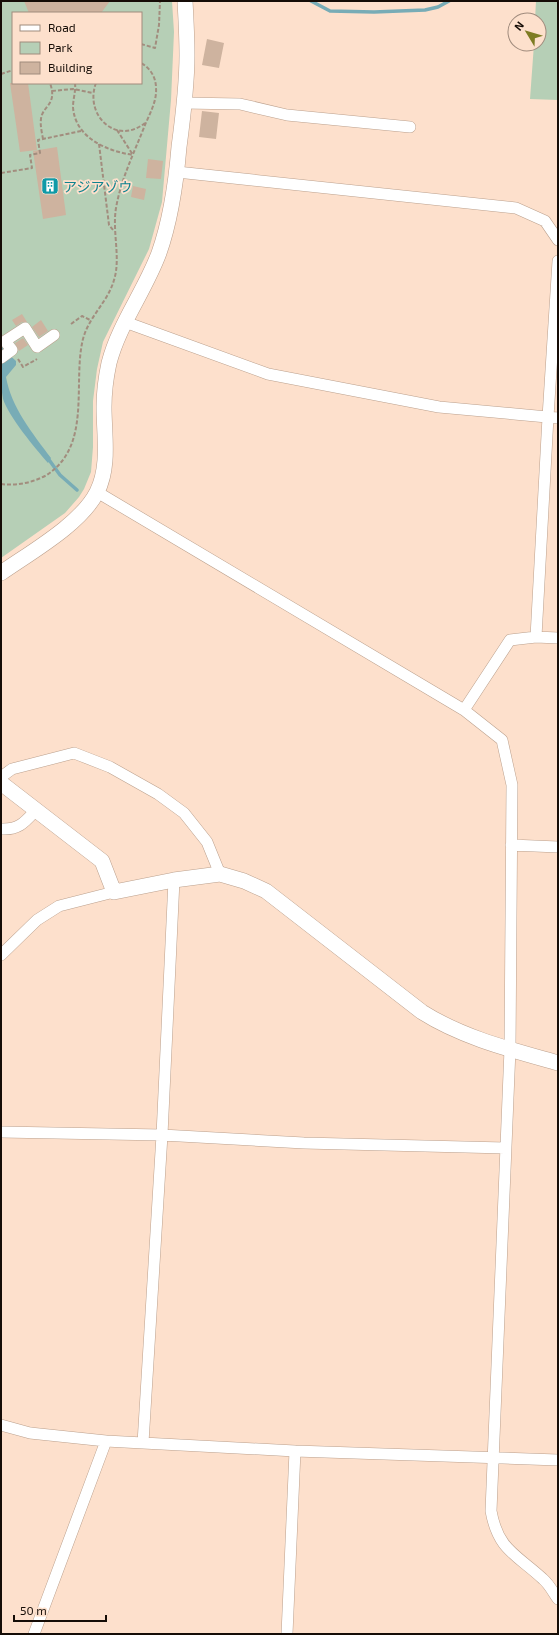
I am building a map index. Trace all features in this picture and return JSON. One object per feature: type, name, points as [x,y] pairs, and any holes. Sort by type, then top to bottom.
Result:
[{"type":"street","points":[[1,573],[72,523],[90,504],[103,479],[106,463],[104,406],[106,380],[115,345],[158,254],[171,210],[177,172],[184,103],[187,56],[185,1]]},
{"type":"street","points":[[184,103],[240,104],[287,115],[410,127]]},
{"type":"street","points":[[177,172],[516,208],[545,221],[558,240]]},
{"type":"street","points":[[536,637],[553,418],[558,261]]},
{"type":"street","points":[[125,322],[268,374],[439,407],[553,418]]},
{"type":"street","points":[[1,358],[12,350],[5,341],[25,328],[38,347],[54,335]]},
{"type":"street","points":[[97,492],[464,710],[502,740],[512,785],[510,1049],[492,1511],[494,1527],[503,1544],[544,1580],[558,1598]]},
{"type":"street","points":[[464,710],[510,640],[536,637],[558,638]]},
{"type":"street","points":[[1,777],[12,768],[74,752],[110,767],[158,794],[184,813],[206,842],[220,874]]},
{"type":"street","points":[[1,784],[102,861],[114,892]]},
{"type":"street","points":[[1,829],[17,828],[36,810]]},
{"type":"street","points":[[511,845],[558,847]]},
{"type":"street","points":[[1,955],[37,920],[59,906],[114,892],[174,880],[220,874],[244,882],[266,892],[422,1012],[440,1023],[499,1046],[558,1063]]},
{"type":"street","points":[[143,1443],[162,1135],[174,880]]},
{"type":"street","points":[[1,1132],[162,1135],[304,1143],[505,1148]]},
{"type":"street","points":[[1,1425],[30,1433],[106,1441],[295,1451],[558,1460]]},
{"type":"street","points":[[34,1634],[106,1441]]},
{"type":"street","points":[[287,1634],[295,1451]]},
{"type":"path","points":[[142,46],[155,48],[159,25],[160,1]]},
{"type":"path","points":[[1,484],[19,484],[39,479],[56,467],[69,450],[75,435],[78,418],[80,367],[83,340],[90,320],[107,298],[115,280],[117,266],[114,231],[120,187],[154,102],[156,88],[153,75],[148,68],[142,64]]},
{"type":"path","points":[[1,74],[12,70]]},
{"type":"path","points":[[43,139],[41,118],[50,103],[52,92],[50,84]]},
{"type":"path","points":[[75,84],[74,111],[81,131],[99,144],[115,151],[133,155]]},
{"type":"path","points":[[96,84],[93,93],[95,108],[99,118],[107,125],[117,130],[133,130],[146,122]]},
{"type":"path","points":[[52,92],[76,90],[93,93]]},
{"type":"path","points":[[117,130],[133,155]]},
{"type":"path","points":[[1,173],[32,168],[30,155],[40,153],[38,140],[81,131]]},
{"type":"path","points":[[99,144],[109,225],[114,231]]},
{"type":"path","points":[[71,324],[82,316],[90,320]]},
{"type":"green space","points":[[1,1],[172,1],[174,32],[171,100],[162,202],[149,249],[103,342],[97,369],[93,401],[93,447],[91,472],[79,497],[65,513],[1,558]]},
{"type":"green space","points":[[536,1],[558,1],[558,100],[530,99],[533,52],[547,52],[547,12],[535,12]]},
{"type":"water","points":[[1,344],[4,350],[16,361],[16,365],[6,377],[13,399],[24,420],[51,458],[48,463],[16,423],[3,399],[1,379]]},
{"type":"building","points":[[24,1],[110,1],[102,12],[29,12]]},
{"type":"building","points":[[207,39],[224,43],[219,68],[202,65]]},
{"type":"building","points":[[10,83],[28,84],[37,150],[20,152]]},
{"type":"building","points":[[202,111],[219,113],[216,139],[199,137]]},
{"type":"building","name":"アジアゾウ","points":[[57,147],[66,215],[43,219],[33,151]]},
{"type":"building","points":[[148,159],[163,161],[161,179],[146,178]]},
{"type":"building","points":[[133,186],[146,189],[144,200],[131,197]]},
{"type":"building","points":[[22,314],[27,322],[22,322],[16,326],[12,320]]},
{"type":"building","points":[[41,320],[48,331],[39,337],[32,327]]},
{"type":"building","points":[[23,338],[28,345],[19,351],[15,343]]},
{"type":"waterway","points":[[311,1],[330,11],[374,12],[425,10],[438,7],[449,1]]},
{"type":"waterway","points":[[47,457],[60,475],[77,490]]},
{"type":"place","name":"アジアゾウ","points":[[50,186]]}]
